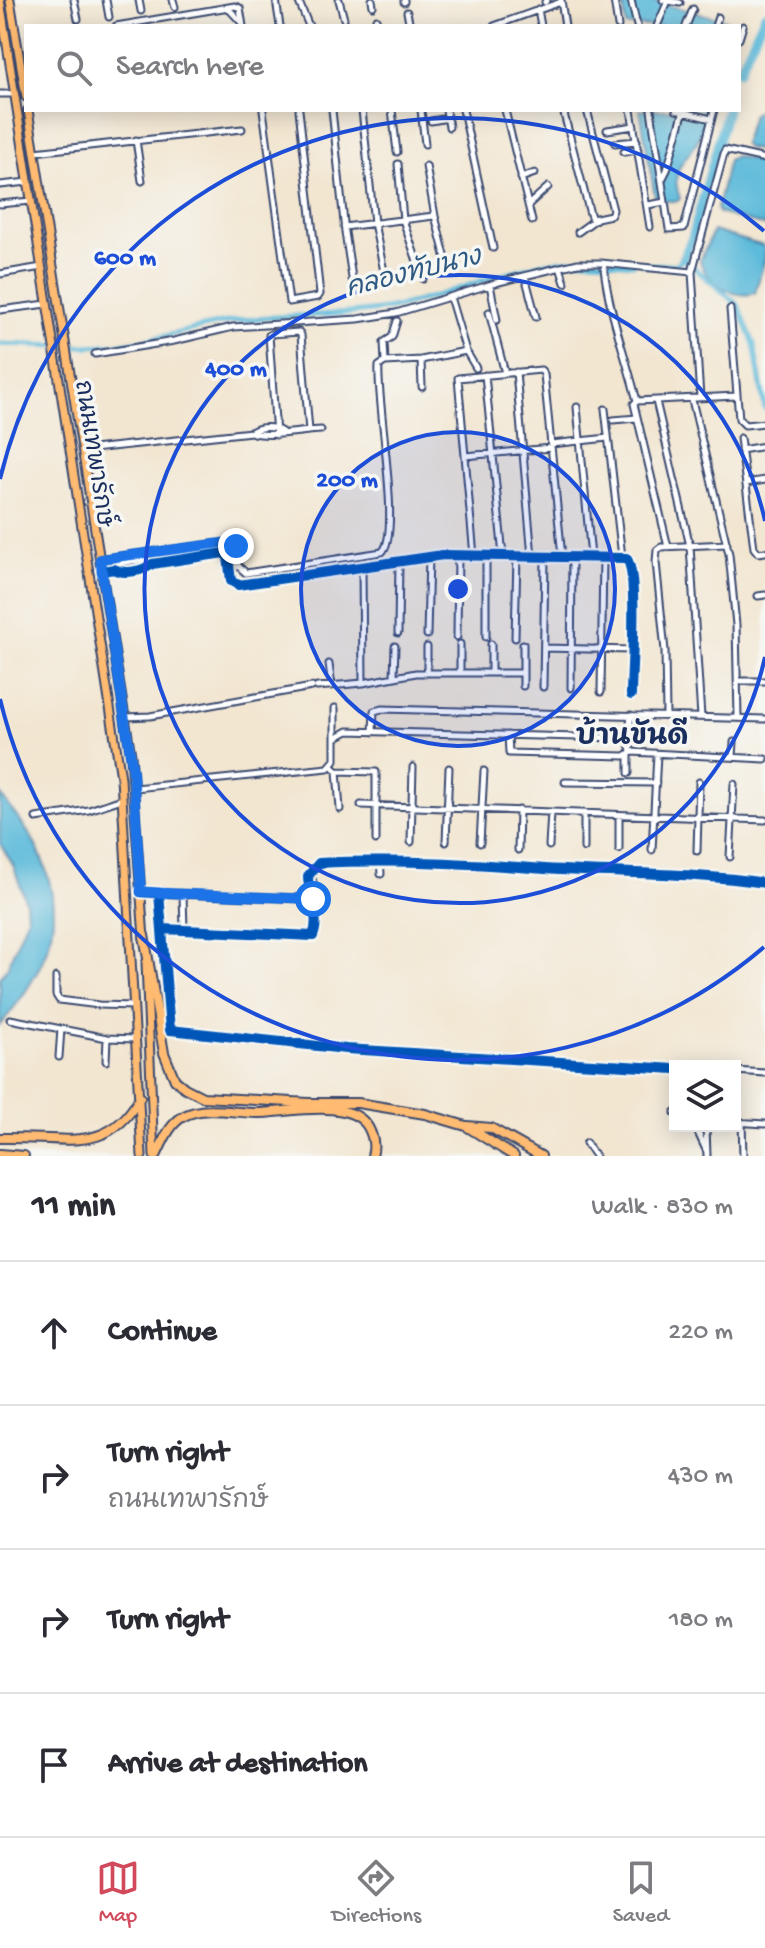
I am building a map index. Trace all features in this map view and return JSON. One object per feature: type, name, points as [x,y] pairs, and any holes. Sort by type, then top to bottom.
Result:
[{"type":"highway","points":[[144,935],[164,1053],[175,1080],[185,1088],[203,1097],[358,1103],[425,1114],[466,1126],[514,1156]]},
{"type":"highway","points":[[0,1138],[90,1148],[110,1142],[131,1120],[140,1097]]},
{"type":"highway","points":[[155,1156],[175,1123],[185,1115],[197,1112],[344,1110],[365,1122],[374,1143],[372,1156]]},
{"type":"highway","points":[[466,1126],[491,1128],[541,1156]]},
{"type":"highway","points":[[0,1154],[24,1156]]},
{"type":"main road","name":"ถนนเทพารักษ์","points":[[0,0],[100,635],[122,799],[142,1156]]},
{"type":"main road","points":[[10,0],[24,86]]},
{"type":"main road","name":"ถนนเทพารักษ์","points":[[28,112],[135,788],[155,1156]]},
{"type":"main road","points":[[100,635],[112,633]]},
{"type":"street","points":[[74,0],[78,19]]},
{"type":"street","points":[[106,0],[109,17]]},
{"type":"street","points":[[139,0],[141,11]]},
{"type":"street","points":[[276,0],[280,24]]},
{"type":"street","points":[[298,0],[308,24]]},
{"type":"street","points":[[339,0],[344,19]]},
{"type":"street","points":[[614,0],[618,24]]},
{"type":"street","points":[[631,0],[637,24]]},
{"type":"street","points":[[658,24],[666,0],[680,3]]},
{"type":"street","points":[[512,22],[561,1],[565,24]]},
{"type":"street","points":[[128,24],[227,7],[242,24]]},
{"type":"street","points":[[538,9],[541,24]]},
{"type":"street","points":[[687,24],[693,9]]},
{"type":"street","points":[[407,12],[410,24]]},
{"type":"street","points":[[716,24],[718,17]]},
{"type":"street","points":[[741,32],[743,26]]},
{"type":"street","points":[[16,42],[24,40]]},
{"type":"street","points":[[0,94],[15,94]]},
{"type":"street","points":[[263,112],[287,299],[293,302],[320,294],[299,112]]},
{"type":"street","points":[[332,112],[354,291]]},
{"type":"street","points":[[362,112],[374,223],[386,281]]},
{"type":"street","points":[[392,112],[397,152]]},
{"type":"street","points":[[421,112],[425,144]]},
{"type":"street","points":[[446,112],[449,127]]},
{"type":"street","points":[[463,112],[493,248]]},
{"type":"street","points":[[505,112],[532,221]]},
{"type":"street","points":[[564,112],[590,214],[592,219],[596,219]]},
{"type":"street","points":[[578,232],[596,219],[611,215],[613,210],[588,112]]},
{"type":"street","points":[[631,112],[650,227]]},
{"type":"street","points":[[651,112],[669,229],[684,228],[713,112]]},
{"type":"street","points":[[662,180],[681,112]]},
{"type":"street","points":[[685,112],[711,119]]},
{"type":"street","points":[[431,121],[448,118]]},
{"type":"street","points":[[607,130],[634,126]]},
{"type":"street","points":[[35,152],[242,129]]},
{"type":"street","points":[[136,140],[142,181]]},
{"type":"street","points":[[615,143],[637,141]]},
{"type":"street","points":[[624,152],[638,150]]},
{"type":"street","points":[[700,398],[692,272],[725,150],[765,159]]},
{"type":"street","points":[[398,164],[403,220],[423,279]]},
{"type":"street","points":[[426,166],[447,263]]},
{"type":"street","points":[[521,178],[535,173]]},
{"type":"street","points":[[0,185],[28,182]]},
{"type":"street","points":[[528,205],[548,187]]},
{"type":"street","points":[[0,204],[31,201]]},
{"type":"street","points":[[648,205],[665,202]]},
{"type":"street","points":[[344,227],[435,216]]},
{"type":"street","points":[[95,354],[174,341],[233,327],[358,319],[425,306],[560,267],[601,263],[692,272]]},
{"type":"street","points":[[0,274],[42,267]]},
{"type":"street","points":[[560,267],[565,283]]},
{"type":"street","points":[[604,268],[608,299],[626,355],[637,401],[634,406],[668,547]]},
{"type":"street","points":[[525,275],[536,317]]},
{"type":"street","points":[[490,285],[497,320]]},
{"type":"street","points":[[450,297],[466,351],[476,368]]},
{"type":"street","points":[[0,310],[48,304]]},
{"type":"street","points":[[730,309],[739,419],[742,423],[765,423]]},
{"type":"street","points":[[489,312],[505,373]]},
{"type":"street","points":[[385,362],[384,342],[394,333],[397,321]]},
{"type":"street","points":[[278,432],[269,335],[299,332],[302,337],[309,431]]},
{"type":"street","points":[[100,559],[232,542],[237,550],[238,566],[246,573],[365,556],[385,549],[389,537],[389,510],[381,363],[421,360],[466,351]]},
{"type":"street","points":[[421,360],[422,387]]},
{"type":"street","points":[[474,556],[457,382],[460,377],[543,371],[562,557]]},
{"type":"street","points":[[516,372],[532,557]]},
{"type":"street","points":[[485,375],[503,556]]},
{"type":"street","points":[[637,401],[736,396]]},
{"type":"street","points":[[692,400],[727,544],[736,625],[738,718]]},
{"type":"street","points":[[656,401],[690,546],[701,717]]},
{"type":"street","points":[[577,407],[591,557]]},
{"type":"street","points":[[605,409],[622,557]]},
{"type":"street","points":[[613,420],[637,418]]},
{"type":"street","points":[[83,450],[251,432],[255,435],[321,430]]},
{"type":"street","points":[[465,456],[608,438]]},
{"type":"street","points":[[740,438],[754,548],[758,553],[765,552]]},
{"type":"street","points":[[741,450],[765,446]]},
{"type":"street","points":[[746,483],[765,480]]},
{"type":"street","points":[[666,715],[665,651],[657,550],[727,544]]},
{"type":"street","points":[[102,571],[114,569],[117,563],[146,559],[152,564],[226,554],[231,581],[238,585],[429,556],[622,557],[629,559],[632,569],[631,695]]},
{"type":"street","points":[[457,637],[458,555]]},
{"type":"street","points":[[427,635],[429,556]]},
{"type":"street","points":[[486,556],[486,637]]},
{"type":"street","points":[[515,638],[517,556]]},
{"type":"street","points":[[543,687],[545,557]]},
{"type":"street","points":[[571,688],[572,557]]},
{"type":"street","points":[[601,692],[603,557]]},
{"type":"street","points":[[398,633],[399,561]]},
{"type":"street","points":[[362,566],[363,683]]},
{"type":"street","points":[[460,644],[460,672]]},
{"type":"street","points":[[491,644],[491,672]]},
{"type":"street","points":[[523,644],[523,686]]},
{"type":"street","points":[[394,676],[395,646]]},
{"type":"street","points":[[427,647],[427,672]]},
{"type":"street","points":[[544,648],[632,650]]},
{"type":"street","points":[[329,664],[332,686]]},
{"type":"street","points":[[125,717],[150,716],[315,687],[363,683],[427,672],[523,673]]},
{"type":"street","points":[[738,681],[765,681]]},
{"type":"street","points":[[335,708],[335,768],[340,809]]},
{"type":"street","points":[[373,732],[374,711],[382,709],[765,719]]},
{"type":"street","points":[[629,773],[631,715]]},
{"type":"street","points":[[337,737],[348,731],[619,738],[628,742]]},
{"type":"street","points":[[508,735],[509,753],[657,754],[765,759]]},
{"type":"street","points":[[733,758],[734,742]]},
{"type":"street","points":[[652,850],[657,754]]},
{"type":"street","points":[[411,842],[413,767]]},
{"type":"street","points":[[135,788],[328,768],[376,772],[376,840]]},
{"type":"street","points":[[446,842],[449,768]]},
{"type":"street","points":[[480,843],[484,771]]},
{"type":"street","points":[[565,782],[656,783]]},
{"type":"street","points":[[697,851],[699,782]]},
{"type":"street","points":[[730,857],[734,784]]},
{"type":"street","points":[[36,818],[89,810],[122,799]]},
{"type":"street","points":[[361,805],[765,820]]},
{"type":"street","points":[[518,850],[519,810]]},
{"type":"street","points":[[549,846],[551,812]]},
{"type":"street","points":[[584,813],[584,848]]},
{"type":"street","points":[[619,815],[619,849]]},
{"type":"street","points":[[380,860],[381,874]]},
{"type":"street","points":[[162,929],[313,936],[316,930],[308,876],[319,863],[380,860],[634,871],[765,883]]},
{"type":"street","points":[[141,892],[313,899]]},
{"type":"street","points":[[159,893],[170,1030],[359,1050],[669,1069]]},
{"type":"street","points":[[183,894],[184,930]]},
{"type":"street","points":[[56,977],[59,1000],[135,1006]]},
{"type":"street","points":[[10,1019],[107,1038],[137,1039]]},
{"type":"street","points":[[59,1057],[61,1029]]},
{"type":"street","points":[[106,1061],[107,1038]]},
{"type":"street","points":[[741,1071],[765,1073]]},
{"type":"street","points":[[741,1122],[765,1124]]},
{"type":"street","points":[[698,1132],[707,1154]]},
{"type":"street","points":[[706,1132],[707,1154]]},
{"type":"street","points":[[739,1132],[743,1156]]},
{"type":"street","points":[[586,1143],[595,1156]]},
{"type":"water","points":[[647,0],[732,24],[626,24],[623,3]]},
{"type":"water","points":[[640,112],[706,112],[700,135],[678,170],[680,198],[678,201],[658,201]]},
{"type":"water","points":[[756,112],[765,114],[765,152],[747,148],[743,143]]},
{"type":"water","points":[[735,156],[765,163],[765,226],[718,213],[728,160]]},
{"type":"water","points":[[713,231],[764,246],[765,259],[755,293],[738,294],[722,288],[703,269],[700,261]]},
{"type":"water","points":[[0,794],[38,850],[48,875],[53,922],[41,964],[30,985],[0,1025],[0,978],[27,918],[26,903],[14,867],[0,843]]},
{"type":"waterway","name":"คลองทับนาง","points":[[741,67],[765,14]]},
{"type":"waterway","name":"คลองทับนาง","points":[[683,258],[692,238],[726,112]]},
{"type":"waterway","points":[[643,265],[677,264],[683,258],[738,305],[754,344],[765,409]]},
{"type":"waterway","name":"คลองทับนาง","points":[[0,344],[121,344],[248,319],[391,308],[518,270],[560,261],[633,264]]},
{"type":"cycle path","points":[[102,571],[133,571],[152,564],[224,553],[228,557],[231,581],[238,585],[443,555],[626,558],[630,566],[633,600],[631,695]]},
{"type":"cycle path","points":[[162,929],[313,936],[316,921],[308,876],[319,863],[461,863],[683,875],[765,883]]},
{"type":"cycle path","points":[[141,892],[159,893],[170,1030],[346,1049],[669,1069]]},
{"type":"district","name":"บ้านขันดี","points":[[632,738]]},
{"type":"route","points":[[236,546],[230,542],[100,559],[133,772],[141,892],[313,899]]}]
